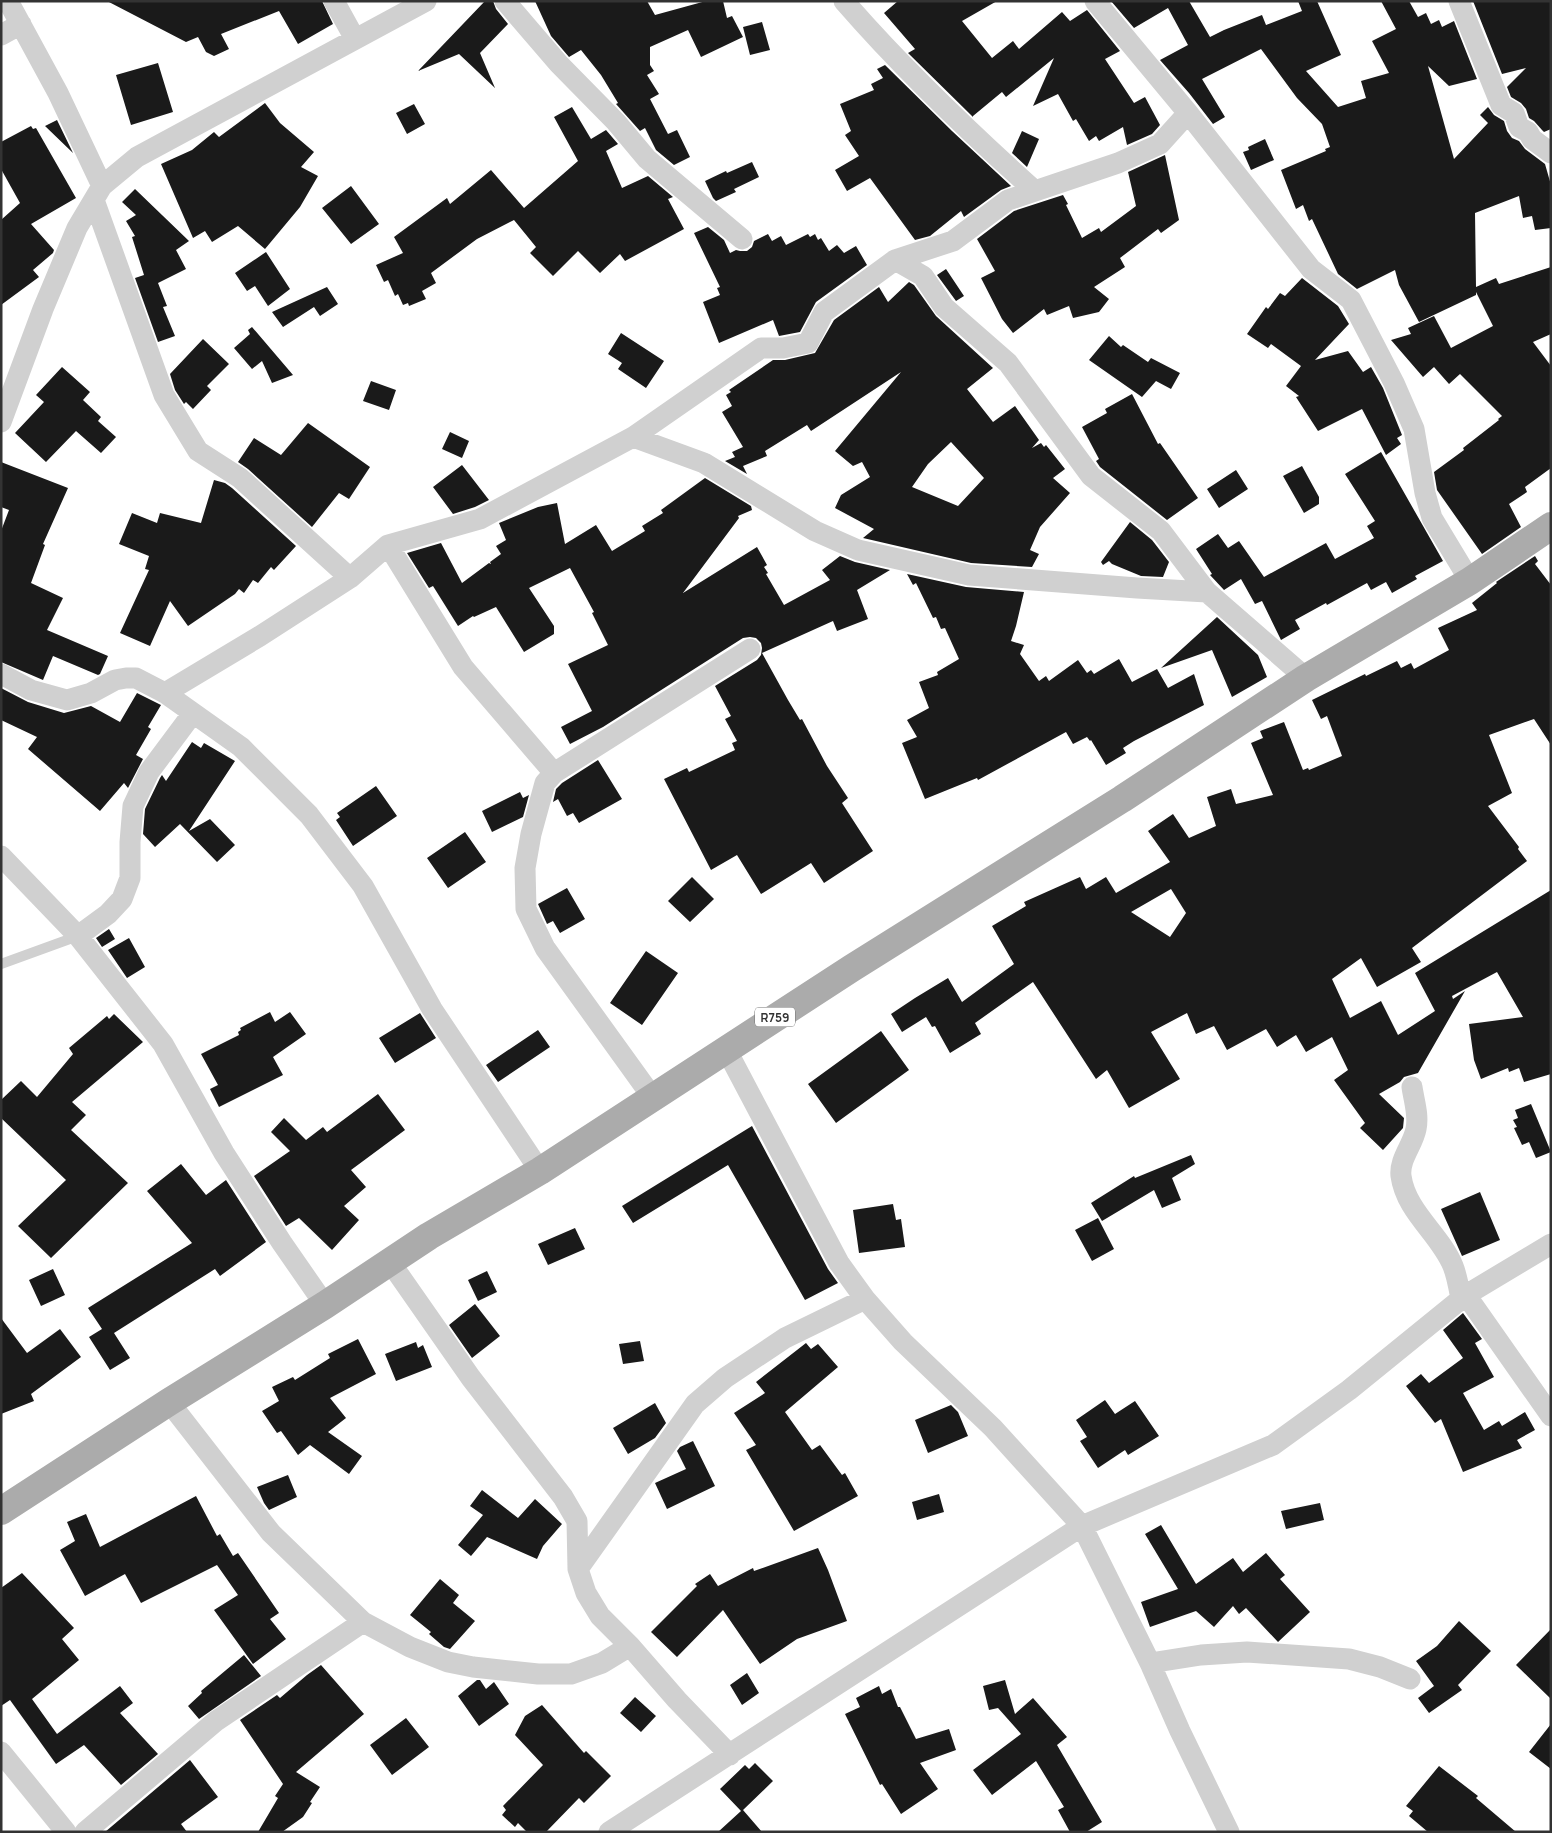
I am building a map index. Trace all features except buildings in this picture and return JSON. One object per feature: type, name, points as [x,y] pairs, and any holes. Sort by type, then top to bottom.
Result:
[{"type":"main road","name":"R759","points":[[1,1511],[430,1236],[540,1171],[979,887],[1122,799],[1306,678],[1470,581],[1549,530]]},
{"type":"street","points":[[8,1],[58,93],[98,193],[164,395],[198,451],[240,478],[350,578]]},
{"type":"street","points":[[334,1],[356,39]]},
{"type":"street","points":[[4,407],[77,228],[98,193],[138,157],[426,1]]},
{"type":"street","points":[[505,1],[553,57],[648,158],[742,239]]},
{"type":"street","points":[[844,1],[865,26],[937,100],[1035,190]]},
{"type":"street","points":[[1095,1],[1188,113],[1311,269],[1351,300],[1394,383],[1414,429],[1425,493],[1432,518],[1470,581]]},
{"type":"street","points":[[1459,1],[1501,105],[1514,113],[1519,126],[1528,132],[1532,139],[1551,153]]},
{"type":"street","points":[[1,35],[21,24]]},
{"type":"street","points":[[165,693],[260,636],[350,578],[388,546],[480,518],[633,437],[761,348],[783,348],[808,343],[824,312],[895,260],[953,242],[1008,200],[1118,163],[1160,144],[1188,113]]},
{"type":"street","points":[[895,260],[923,276],[944,307],[1008,363],[1091,476],[1161,531],[1207,592],[1306,678]]},
{"type":"street","points":[[633,437],[704,463],[815,531],[858,550],[969,575],[1207,592]]},
{"type":"street","points":[[388,546],[463,667],[554,773]]},
{"type":"street","points":[[653,1098],[545,948],[526,908],[525,868],[531,834],[545,783],[554,773],[750,649]]},
{"type":"street","points":[[1,674],[31,690],[67,700],[91,692],[114,680],[136,678],[165,693],[241,747],[310,815],[363,886],[432,1009],[540,1171]]},
{"type":"street","points":[[78,936],[108,914],[122,899],[130,878],[133,806],[149,772],[193,713]]},
{"type":"street","points":[[1,856],[78,936],[162,1044],[224,1153],[282,1243],[325,1305]]},
{"type":"street","points":[[726,1049],[839,1263],[865,1299],[903,1342],[993,1428],[1082,1526],[1150,1663],[1180,1731],[1229,1832]]},
{"type":"street","points":[[1412,1087],[1418,1118],[1416,1131],[1401,1169],[1401,1177],[1416,1212],[1453,1265],[1464,1297],[1551,1416]]},
{"type":"street","points":[[613,1831],[879,1656],[1082,1526],[1273,1445],[1349,1390],[1464,1297],[1551,1244]]},
{"type":"street","points":[[390,1262],[471,1378],[563,1497],[577,1521],[578,1569],[586,1592],[600,1616],[730,1755]]},
{"type":"street","points":[[578,1569],[695,1404],[725,1378],[785,1338],[865,1299]]},
{"type":"street","points":[[169,1402],[272,1533],[363,1622],[418,1651],[448,1662],[538,1674],[571,1674],[602,1663],[630,1646]]},
{"type":"street","points":[[85,1832],[216,1721],[363,1622]]},
{"type":"street","points":[[1150,1663],[1201,1655],[1247,1652],[1349,1659],[1380,1667],[1410,1679]]},
{"type":"street","points":[[1,1752],[66,1832]]},
{"type":"lane","points":[[1,964],[78,936]]}]
